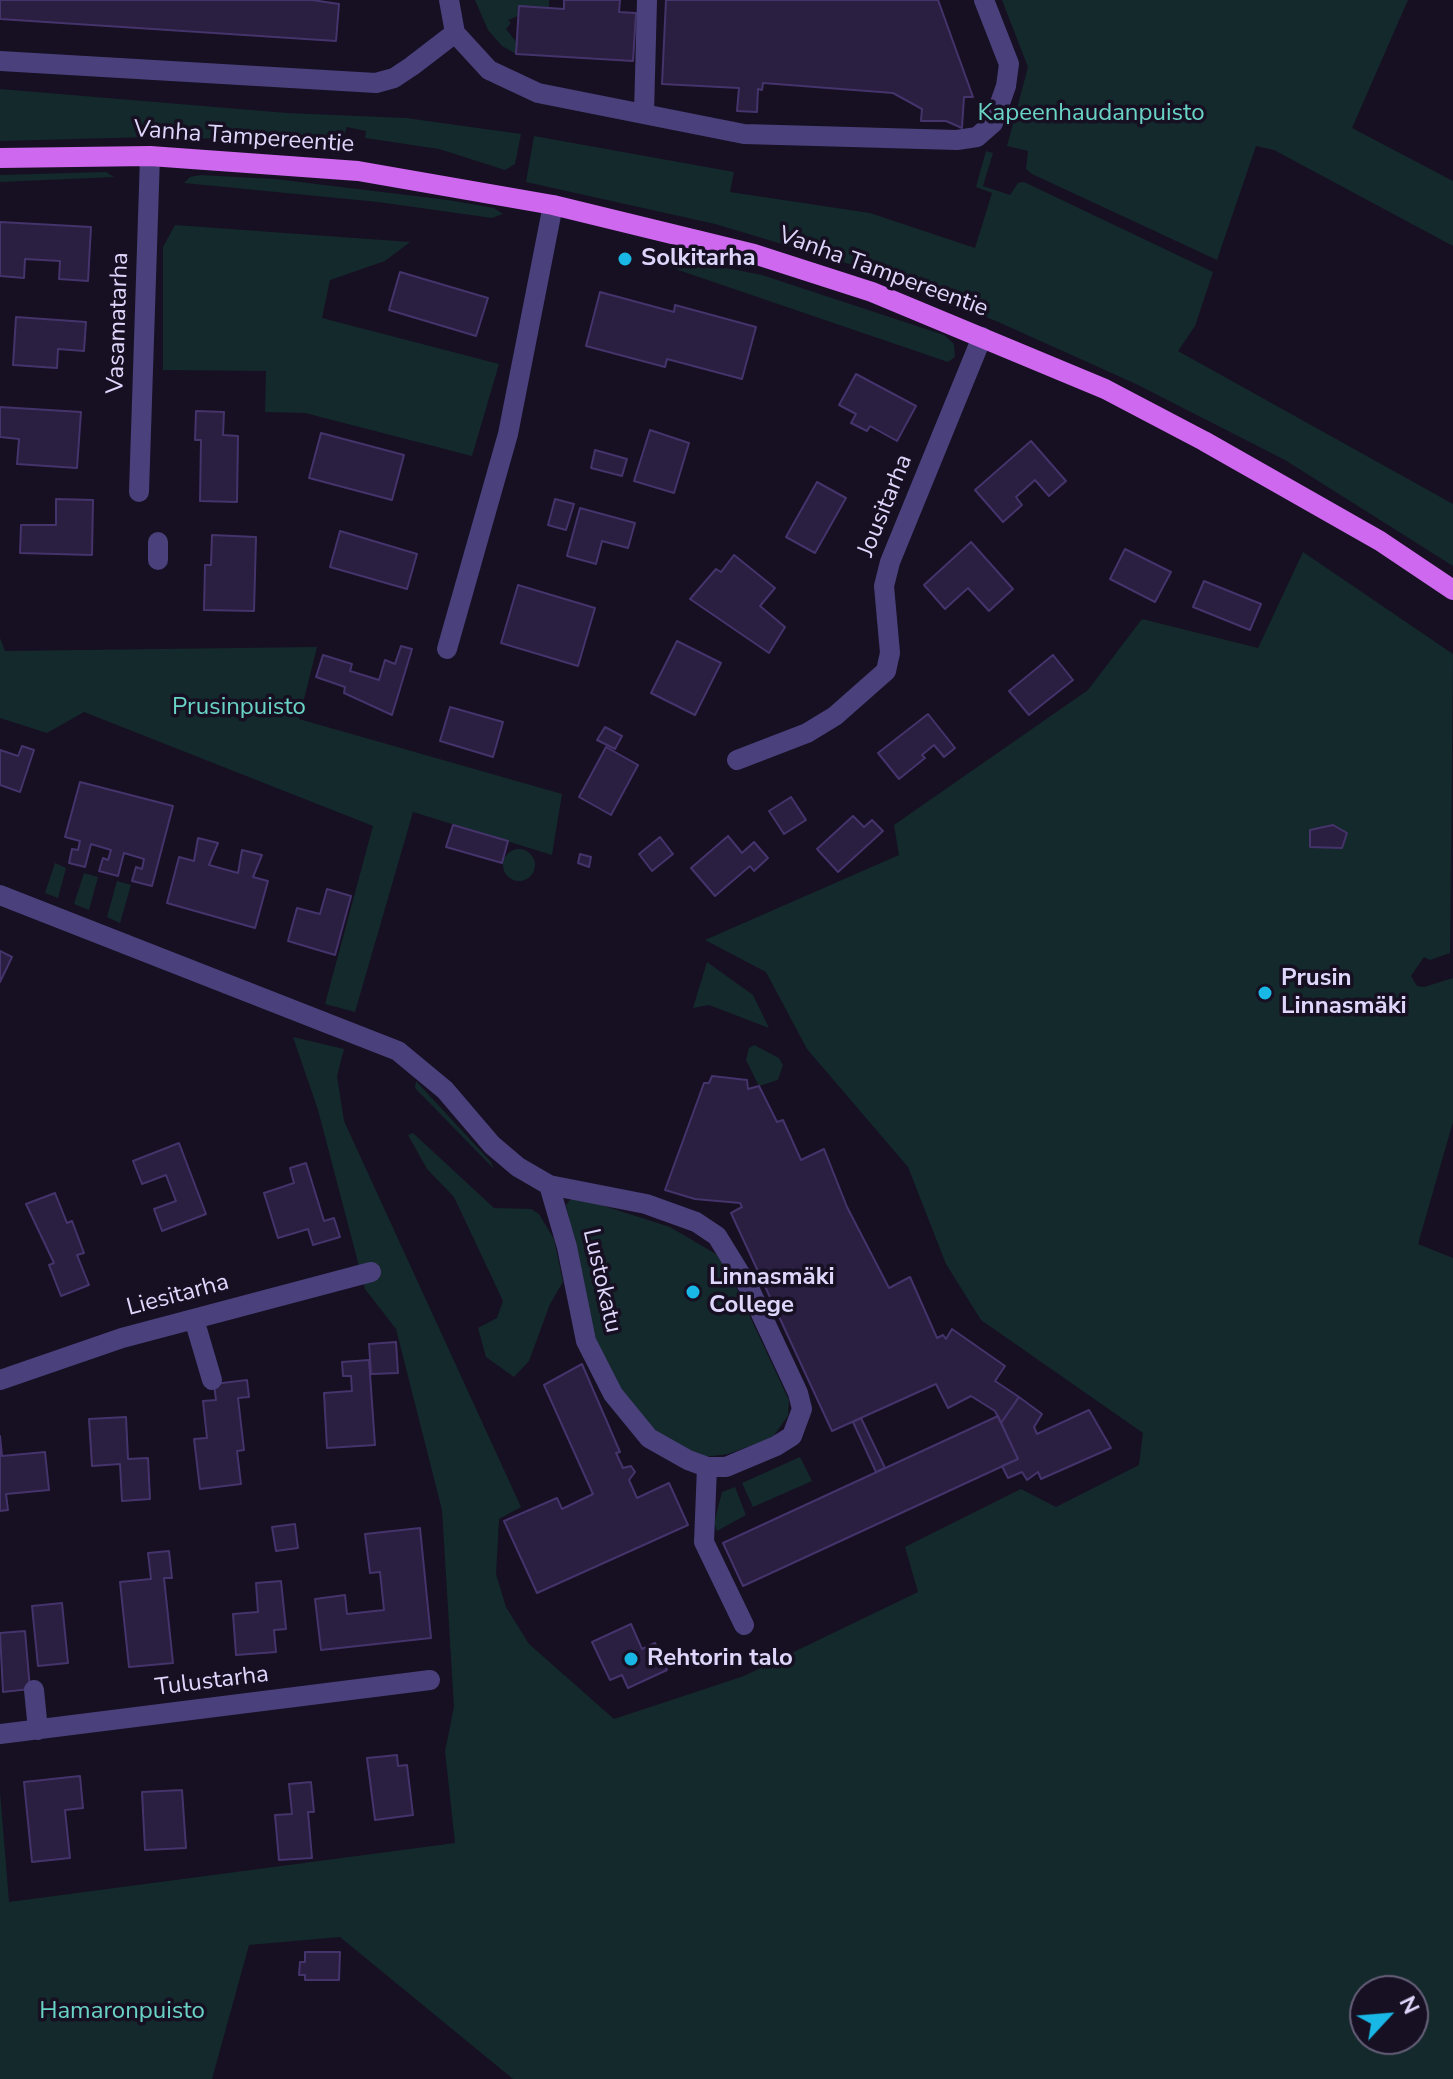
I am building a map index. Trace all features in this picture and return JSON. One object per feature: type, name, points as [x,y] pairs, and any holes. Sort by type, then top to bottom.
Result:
[{"type":"main road","name":"Vanha Tampereentie","points":[[0,158],[150,156],[358,171],[553,205],[754,254],[872,292],[1105,389],[1380,541],[1453,590]]},
{"type":"street","points":[[449,0],[455,33],[489,70],[534,91],[744,134],[957,140],[977,137],[993,123],[1009,64],[984,0]]},
{"type":"street","points":[[644,113],[647,0]]},
{"type":"street","points":[[0,61],[376,83],[394,78],[455,33]]},
{"type":"street","name":"Vasamatarha","points":[[139,492],[150,156]]},
{"type":"street","points":[[447,649],[508,434],[553,205]]},
{"type":"street","name":"Jousitarha","points":[[737,760],[807,733],[835,716],[886,671],[890,653],[884,586],[890,562],[982,337]]},
{"type":"street","name":"Lustokatu","points":[[0,895],[398,1051],[445,1090],[509,1160],[549,1185],[635,1201],[696,1222],[717,1236],[733,1259],[783,1358],[802,1409],[792,1436],[726,1467],[707,1467],[688,1460],[649,1438],[613,1394],[586,1341],[567,1247],[549,1185]]},
{"type":"street","name":"Liesitarha","points":[[0,1380],[122,1338],[194,1319],[343,1270],[371,1272]]},
{"type":"street","points":[[194,1319],[212,1380]]},
{"type":"street","points":[[707,1467],[704,1542],[744,1625]]},
{"type":"street","name":"Tulustarha","points":[[0,1734],[430,1680]]},
{"type":"street","points":[[34,1690],[38,1730]]},
{"type":"green space","points":[[475,0],[549,0],[549,8],[519,6],[518,16],[508,20],[511,23],[506,29],[517,43],[516,54],[502,46],[488,30]]},
{"type":"green space","name":"Kapeenhaudanpuisto","points":[[1002,0],[1408,0],[1352,128],[1453,181],[1453,246],[1274,150],[1256,146],[1217,260],[1032,174],[1026,169],[1028,151],[1007,146],[1028,67]]},
{"type":"green space","points":[[0,89],[287,113],[406,118],[521,134],[515,164],[505,170],[439,149],[365,138],[366,131],[347,127],[341,142],[150,137],[0,141]]},
{"type":"green space","points":[[534,136],[734,172],[730,192],[870,213],[975,248],[992,193],[976,187],[986,151],[993,153],[983,186],[1010,195],[1018,183],[1024,182],[1213,272],[1195,326],[1178,351],[1453,504],[1453,566],[1285,460],[1136,384],[996,321],[856,266],[715,224],[526,182]]},
{"type":"green space","points":[[106,172],[114,177],[0,182],[0,175]]},
{"type":"green space","points":[[190,177],[275,179],[448,200],[494,208],[503,214],[492,218],[378,202],[184,183]]},
{"type":"green space","points":[[175,225],[410,242],[385,261],[330,280],[322,318],[499,364],[472,456],[305,413],[265,412],[266,371],[163,370],[163,247]]},
{"type":"green space","points":[[647,252],[762,275],[944,335],[954,344],[955,357],[948,362],[649,260],[645,255]]},
{"type":"green space","name":"Hamaronpuisto","points":[[1303,552],[1453,654],[1450,953],[1430,960],[1424,957],[1411,976],[1417,986],[1424,987],[1453,978],[1453,1122],[1418,1244],[1453,1258],[1453,2079],[513,2079],[340,1937],[249,1945],[212,2079],[0,2079],[0,1792],[9,1902],[455,1843],[445,1751],[454,1707],[442,1510],[396,1329],[365,1289],[318,1110],[293,1037],[344,1049],[337,1076],[344,1121],[521,1507],[499,1519],[496,1574],[506,1607],[529,1644],[614,1719],[744,1676],[918,1592],[905,1547],[1021,1489],[1056,1507],[1139,1465],[1143,1433],[981,1320],[946,1264],[908,1167],[807,1049],[766,972],[705,940],[899,855],[894,825],[1088,690],[1142,619],[1258,648]]},
{"type":"green space","name":"Prusinpuisto","points":[[0,638],[5,651],[317,647],[299,719],[562,794],[552,855],[413,812],[355,1012],[325,1004],[373,826],[84,712],[47,733],[0,718]]},
{"type":"green space","points":[[519,849],[530,854],[535,865],[530,876],[519,881],[508,876],[503,865],[508,854]]},
{"type":"green space","points":[[55,863],[66,868],[58,898],[45,893]]},
{"type":"green space","points":[[84,873],[98,877],[89,910],[74,904]]},
{"type":"green space","points":[[117,881],[131,885],[120,923],[107,917]]},
{"type":"green space","points":[[707,962],[753,995],[769,1028],[709,1005],[693,1008]]},
{"type":"green space","points":[[754,1045],[779,1058],[783,1065],[778,1080],[759,1086],[746,1060],[749,1048]]},
{"type":"green space","points":[[416,1081],[491,1162],[494,1169],[415,1088]]},
{"type":"green space","points":[[413,1133],[494,1208],[531,1209],[539,1214],[554,1239],[563,1282],[550,1304],[529,1361],[514,1377],[486,1357],[478,1328],[497,1318],[503,1301],[454,1197],[427,1169],[408,1135]]},
{"type":"green space","points":[[573,1196],[670,1227],[716,1254],[729,1272],[789,1400],[788,1416],[772,1438],[728,1454],[704,1457],[662,1436],[638,1416],[614,1379],[593,1333],[566,1205]]},
{"type":"green space","points":[[800,1457],[812,1481],[753,1507],[742,1483]]},
{"type":"green space","points":[[735,1487],[746,1515],[717,1531],[714,1523],[722,1492]]},
{"type":"building","points":[[0,0],[312,0],[339,4],[336,41],[0,19]]},
{"type":"building","points":[[564,0],[620,0],[619,12],[636,13],[633,61],[516,54],[519,6],[564,9]]},
{"type":"building","points":[[666,0],[938,0],[973,97],[964,97],[962,128],[946,121],[921,121],[922,109],[893,93],[763,83],[762,90],[758,89],[757,112],[737,111],[739,88],[662,84]]},
{"type":"building","points":[[0,222],[91,227],[88,281],[59,279],[60,261],[25,259],[24,278],[0,276]]},
{"type":"building","points":[[400,272],[488,298],[476,336],[389,310]]},
{"type":"building","points":[[600,292],[674,312],[675,305],[756,327],[742,379],[667,359],[665,367],[586,346]]},
{"type":"building","points":[[16,317],[86,322],[84,351],[58,349],[57,368],[13,365]]},
{"type":"building","points":[[856,374],[916,406],[897,441],[870,426],[867,431],[851,423],[856,414],[839,405]]},
{"type":"building","points":[[0,407],[81,412],[77,468],[17,464],[19,439],[0,437]]},
{"type":"building","points":[[196,411],[224,412],[223,435],[238,436],[237,502],[200,501],[201,440],[195,440]]},
{"type":"building","points":[[650,430],[689,443],[674,493],[634,481]]},
{"type":"building","points":[[321,433],[404,455],[392,500],[309,478]]},
{"type":"building","points":[[1031,441],[1066,481],[1049,496],[1035,480],[1016,497],[1022,505],[1003,522],[975,490]]},
{"type":"building","points":[[595,450],[627,459],[622,476],[591,468]]},
{"type":"building","points":[[817,482],[846,498],[815,553],[786,537]]},
{"type":"building","points":[[56,499],[93,500],[92,555],[20,553],[21,525],[56,525]]},
{"type":"building","points":[[555,499],[574,504],[566,530],[548,525]]},
{"type":"building","points":[[580,508],[635,523],[628,548],[602,541],[596,564],[567,556]]},
{"type":"building","points":[[340,531],[417,554],[407,589],[330,567]]},
{"type":"building","points":[[212,535],[256,537],[254,611],[204,610],[205,565],[211,565]]},
{"type":"building","points":[[971,542],[1013,589],[989,611],[968,588],[945,609],[924,585]]},
{"type":"building","points":[[1125,549],[1171,572],[1155,602],[1110,579]]},
{"type":"building","points":[[734,555],[775,588],[760,606],[785,627],[769,653],[690,599],[716,569],[721,572]]},
{"type":"building","points":[[1204,581],[1261,604],[1250,630],[1193,607]]},
{"type":"building","points":[[518,585],[595,608],[578,666],[501,643]]},
{"type":"building","points":[[677,641],[721,663],[695,715],[651,693]]},
{"type":"building","points":[[401,646],[412,649],[392,715],[344,693],[345,687],[316,677],[323,655],[352,664],[350,671],[379,680],[385,660],[395,664]]},
{"type":"building","points":[[1053,655],[1073,680],[1029,715],[1009,691]]},
{"type":"building","points":[[450,707],[503,722],[493,757],[440,741]]},
{"type":"building","points":[[928,714],[955,748],[944,757],[934,745],[922,755],[925,758],[899,779],[878,753]]},
{"type":"building","points":[[605,727],[622,736],[615,749],[597,740]]},
{"type":"building","points":[[22,746],[34,750],[20,792],[0,785],[0,750],[18,756]]},
{"type":"building","points":[[606,747],[638,765],[611,815],[579,797]]},
{"type":"building","points":[[80,782],[173,806],[152,886],[132,881],[136,867],[142,869],[144,859],[124,853],[118,876],[99,871],[103,858],[108,860],[111,850],[91,844],[85,867],[69,863],[72,849],[78,850],[80,841],[65,837]]},
{"type":"building","points":[[791,797],[806,820],[784,834],[769,811]]},
{"type":"building","points":[[853,816],[864,827],[872,820],[883,831],[838,872],[817,849]]},
{"type":"building","points":[[453,825],[508,841],[502,863],[446,847]]},
{"type":"building","points":[[1333,825],[1347,833],[1342,848],[1310,847],[1310,830]]},
{"type":"building","points":[[728,836],[742,853],[754,842],[768,858],[754,871],[750,866],[715,896],[691,868]]},
{"type":"building","points":[[660,837],[673,854],[652,871],[639,854]]},
{"type":"building","points":[[198,838],[218,843],[209,865],[238,873],[242,850],[262,855],[253,877],[268,881],[255,928],[167,903],[179,857],[194,861]]},
{"type":"building","points":[[580,854],[591,857],[589,867],[578,863]]},
{"type":"building","points":[[327,889],[351,896],[335,955],[288,941],[297,908],[320,914]]},
{"type":"building","points":[[0,951],[12,957],[0,982]]},
{"type":"building","points":[[712,1076],[747,1080],[748,1089],[759,1086],[777,1122],[783,1120],[801,1160],[824,1149],[847,1207],[889,1288],[910,1277],[937,1338],[943,1335],[946,1339],[952,1329],[1005,1366],[995,1381],[1019,1397],[1001,1423],[995,1411],[971,1396],[948,1408],[936,1384],[832,1431],[731,1213],[742,1207],[740,1203],[695,1199],[665,1190],[704,1083],[709,1083]]},
{"type":"building","points":[[179,1143],[206,1214],[162,1231],[154,1209],[176,1201],[166,1175],[142,1184],[133,1161]]},
{"type":"building","points":[[306,1163],[324,1221],[334,1218],[340,1237],[313,1245],[308,1229],[278,1238],[264,1193],[294,1183],[290,1168]]},
{"type":"building","points":[[55,1193],[67,1223],[72,1221],[84,1253],[77,1255],[89,1285],[61,1296],[49,1265],[54,1263],[26,1204]]},
{"type":"building","points":[[396,1342],[398,1373],[371,1374],[369,1344]]},
{"type":"building","points":[[369,1360],[375,1445],[327,1448],[324,1393],[352,1391],[351,1376],[343,1376],[342,1362]]},
{"type":"building","points":[[582,1364],[620,1452],[616,1453],[623,1468],[631,1466],[635,1472],[629,1480],[637,1498],[669,1483],[688,1525],[537,1593],[504,1521],[557,1498],[562,1509],[593,1494],[544,1385]]},
{"type":"building","points":[[247,1380],[249,1397],[238,1398],[244,1450],[237,1451],[241,1484],[200,1489],[194,1439],[207,1438],[203,1401],[216,1400],[214,1384]]},
{"type":"building","points":[[1019,1397],[1042,1414],[1034,1427],[1037,1434],[1089,1410],[1111,1448],[1041,1479],[1038,1472],[1027,1480],[1022,1472],[1008,1478],[1002,1466],[1018,1459],[1001,1423]]},
{"type":"building","points":[[998,1416],[1018,1459],[743,1586],[723,1543]]},
{"type":"building","points":[[126,1417],[128,1459],[148,1458],[150,1499],[122,1501],[120,1464],[92,1466],[89,1419]]},
{"type":"building","points":[[861,1418],[885,1468],[876,1472],[853,1422]]},
{"type":"building","points":[[0,1436],[2,1456],[45,1452],[49,1490],[6,1494],[8,1510],[0,1511]]},
{"type":"building","points":[[295,1524],[298,1548],[276,1551],[272,1527]]},
{"type":"building","points":[[420,1528],[431,1638],[321,1650],[315,1599],[345,1595],[347,1614],[384,1610],[380,1572],[370,1573],[365,1534]]},
{"type":"building","points":[[169,1551],[172,1578],[164,1578],[173,1663],[129,1667],[120,1582],[151,1579],[148,1553]]},
{"type":"building","points":[[281,1581],[286,1629],[274,1630],[276,1652],[236,1655],[233,1614],[258,1612],[256,1583]]},
{"type":"building","points":[[62,1603],[68,1663],[38,1666],[32,1606]]},
{"type":"building","name":"Rehtorin talo","points":[[631,1624],[642,1649],[655,1643],[667,1670],[628,1688],[622,1675],[610,1680],[592,1642]]},
{"type":"building","points":[[25,1631],[30,1689],[3,1692],[0,1633]]},
{"type":"building","points":[[397,1755],[398,1766],[407,1765],[413,1815],[375,1820],[367,1758]]},
{"type":"building","points":[[80,1776],[83,1808],[65,1810],[70,1858],[32,1862],[24,1782]]},
{"type":"building","points":[[311,1782],[314,1812],[308,1812],[312,1858],[279,1860],[275,1815],[292,1814],[289,1784]]},
{"type":"building","points":[[182,1790],[186,1848],[145,1850],[142,1792]]},
{"type":"building","points":[[305,1952],[340,1952],[339,1980],[305,1980],[305,1975],[299,1975],[300,1962],[305,1962]]},
{"type":"place","name":"Solkitarha","points":[[625,259]]},
{"type":"place","name":"Prusin Linnasmäki","points":[[1265,993]]},
{"type":"place","name":"Linnasmäki College","points":[[693,1292]]},
{"type":"place","name":"Rehtorin talo","points":[[631,1659]]}]
